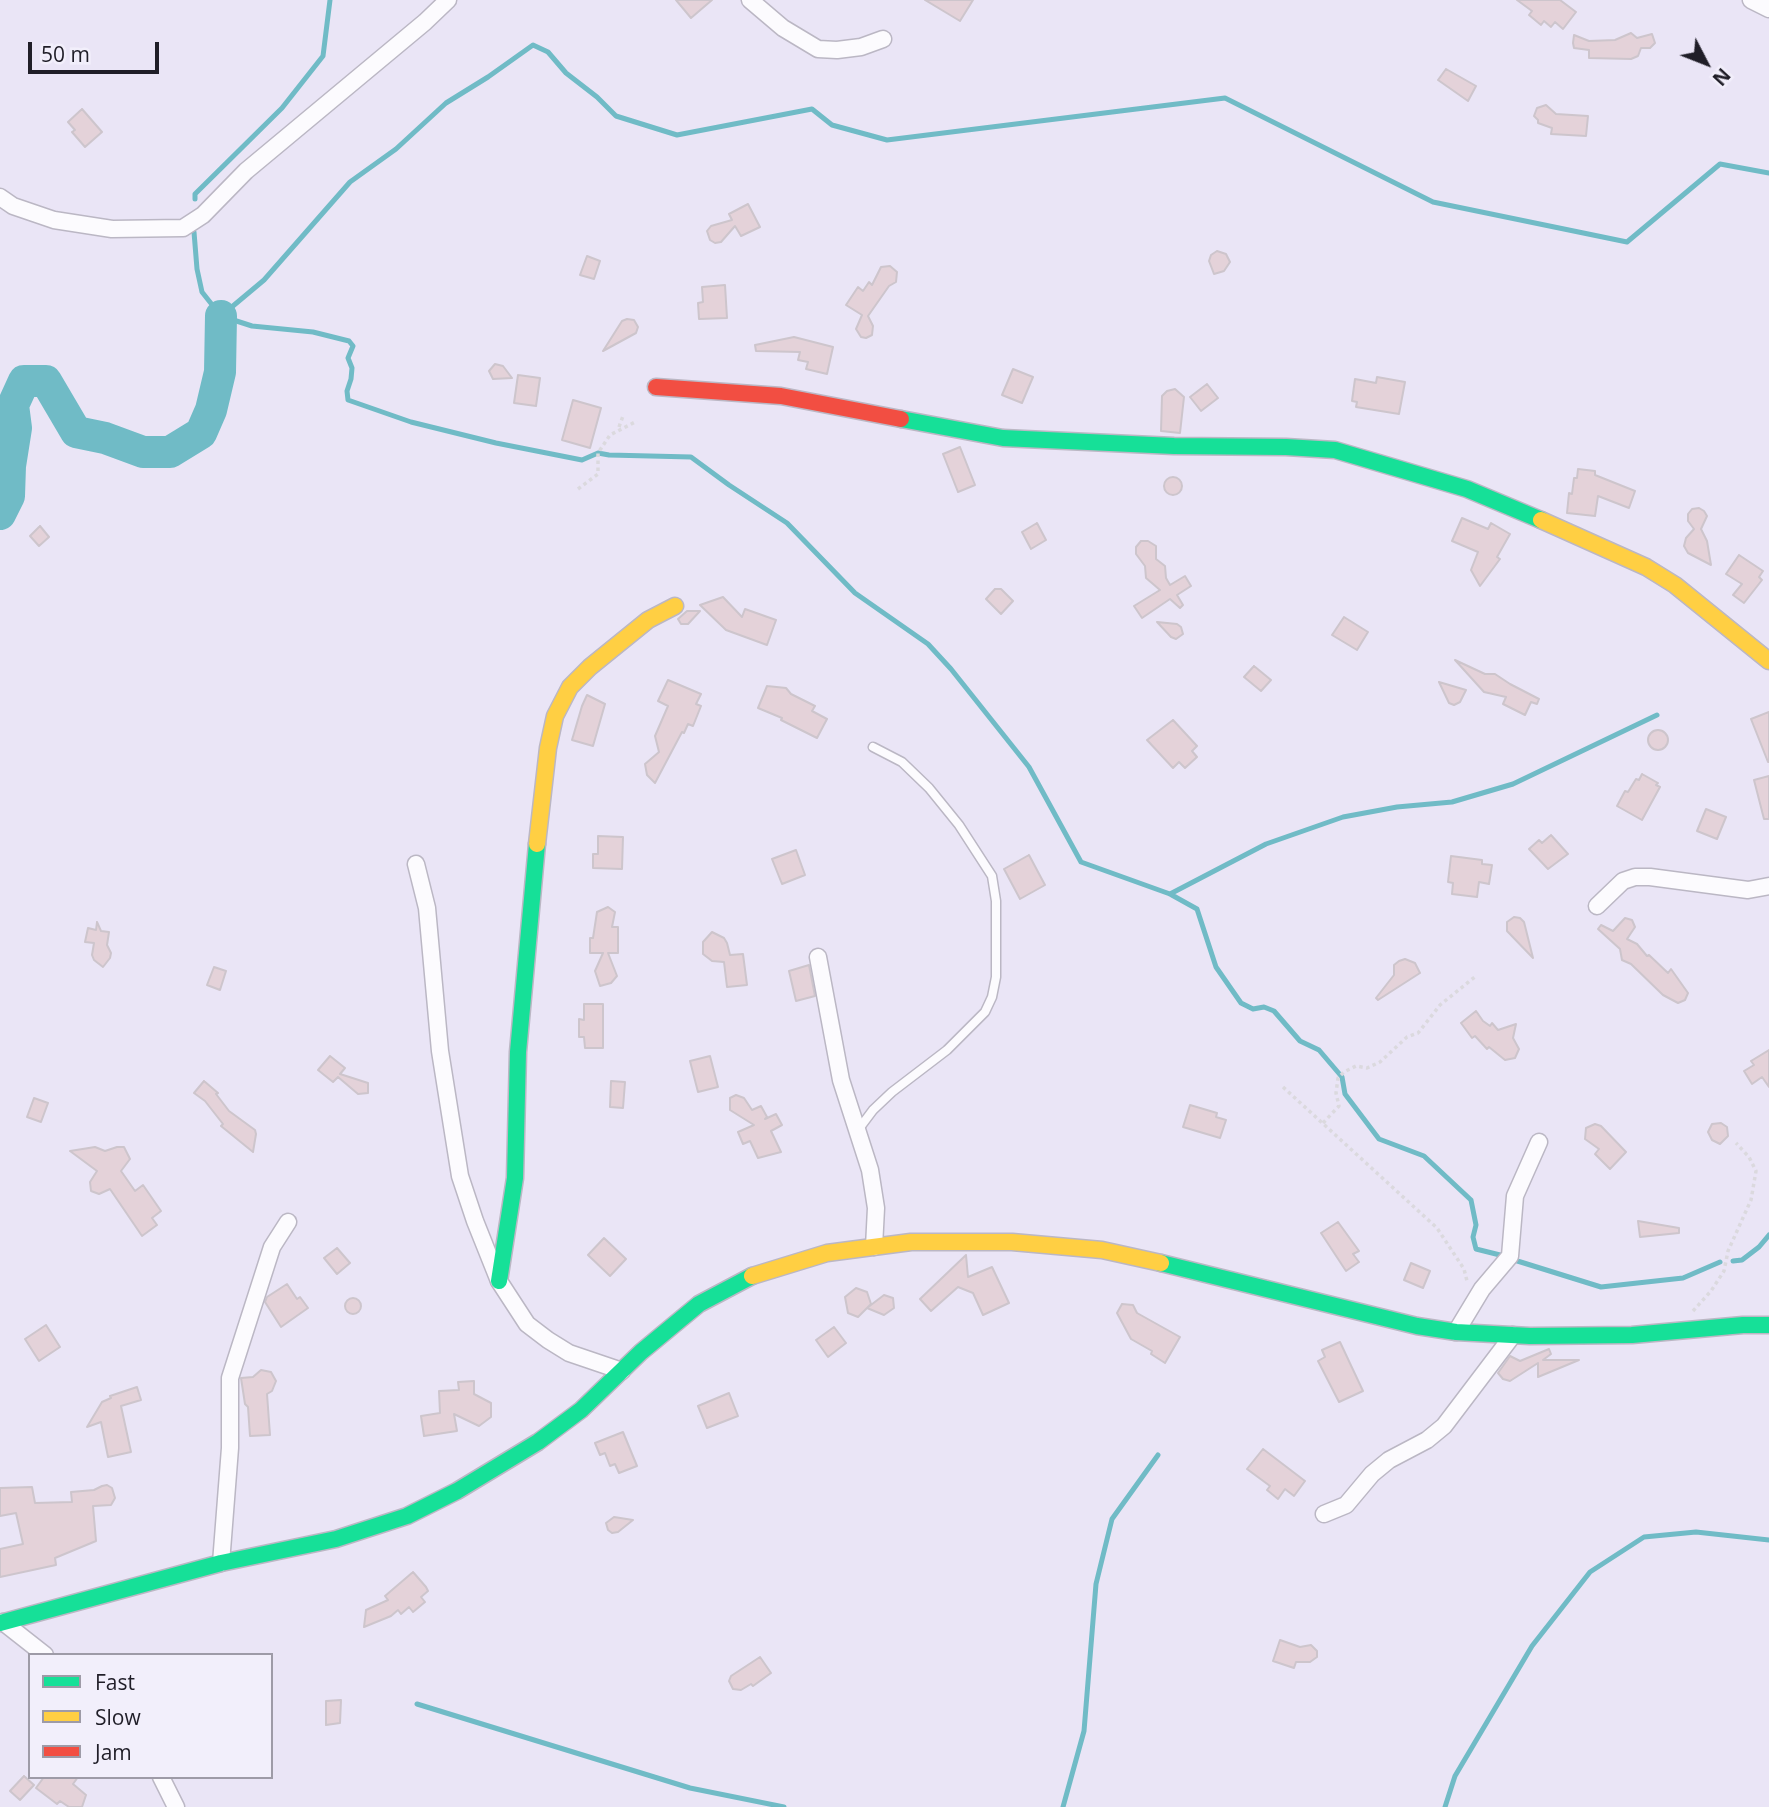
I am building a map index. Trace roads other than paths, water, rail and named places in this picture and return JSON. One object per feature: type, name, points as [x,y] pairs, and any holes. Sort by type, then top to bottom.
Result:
[{"type":"street","points":[[0,197],[13,206],[54,220],[112,229],[183,228],[203,215],[246,171],[415,31],[448,0]]},
{"type":"street","points":[[750,0],[783,28],[818,49],[861,47],[883,39]]},
{"type":"street","points":[[1751,0],[1769,9]]},
{"type":"street","points":[[656,387],[781,396],[1003,438],[1335,450],[1467,489],[1646,567],[1686,593],[1769,661]]},
{"type":"street","points":[[499,1281],[515,1178],[518,1052],[531,895],[548,748],[555,716],[570,687],[590,667],[648,620],[675,606]]},
{"type":"street","points":[[416,864],[427,908],[440,1051],[460,1176],[499,1281],[527,1324],[548,1340],[569,1353],[622,1371]]},
{"type":"street","points":[[1597,906],[1623,881],[1635,877],[1748,890],[1769,886]]},
{"type":"street","points":[[818,957],[841,1080],[870,1170],[876,1208],[874,1247]]},
{"type":"street","points":[[1456,1332],[1473,1303],[1510,1256],[1515,1196],[1539,1142]]},
{"type":"street","points":[[221,1563],[230,1447],[230,1378],[272,1247],[288,1222]]},
{"type":"street","points":[[1,1623],[221,1563],[336,1539],[407,1516],[457,1491],[538,1442],[581,1410],[699,1304],[756,1274],[827,1253],[911,1242],[1012,1242],[1102,1250],[1417,1326],[1456,1332],[1632,1335],[1769,1325]]},
{"type":"street","points":[[1324,1514],[1346,1505],[1389,1460],[1427,1440],[1444,1426],[1513,1335]]},
{"type":"street","points":[[1,1623],[42,1653]]},
{"type":"street","points":[[162,1779],[176,1807]]},
{"type":"lane","points":[[858,1130],[873,1110],[892,1092],[947,1050],[978,1019],[992,997],[996,977],[996,901],[992,876],[959,825],[929,788],[902,762],[873,747]]},
{"type":"waterway","points":[[195,199],[195,194],[282,108],[323,56],[330,0]]},
{"type":"waterway","points":[[221,316],[264,280],[350,182],[396,149],[446,103],[533,45],[548,52],[566,73],[616,116],[677,135],[812,109],[832,125],[887,140],[1225,98],[1433,202],[1627,242],[1720,164],[1769,173]]},
{"type":"waterway","points":[[194,232],[202,292],[221,316],[252,326],[313,332],[349,341],[353,346],[348,358],[352,368],[347,391],[348,400],[411,422],[582,460],[598,453],[691,457],[787,523],[855,593],[928,644],[951,669],[1029,767],[1081,862],[1170,894],[1197,909],[1216,967],[1241,1003],[1253,1009],[1264,1007],[1274,1011],[1300,1041],[1319,1050],[1342,1077],[1345,1094],[1379,1139],[1424,1156],[1471,1200],[1476,1225],[1473,1237],[1476,1249],[1504,1256]]},
{"type":"waterway","points":[[0,514],[9,496],[16,428],[13,405],[24,381],[46,381],[76,432],[105,438],[143,452],[170,452],[201,433],[211,410],[220,372],[221,316]]},
{"type":"waterway","points":[[1170,894],[1266,844],[1343,817],[1397,807],[1452,802],[1513,784],[1657,715]]},
{"type":"waterway","points":[[1733,1261],[1742,1260],[1769,1235]]},
{"type":"waterway","points":[[1511,1259],[1601,1287],[1683,1278],[1720,1262]]},
{"type":"waterway","points":[[1063,1807],[1084,1731],[1096,1584],[1112,1519],[1158,1455]]},
{"type":"waterway","points":[[1445,1807],[1455,1776],[1532,1646],[1590,1572],[1644,1537],[1696,1532],[1769,1540]]},
{"type":"waterway","points":[[417,1704],[690,1788],[784,1807]]}]
